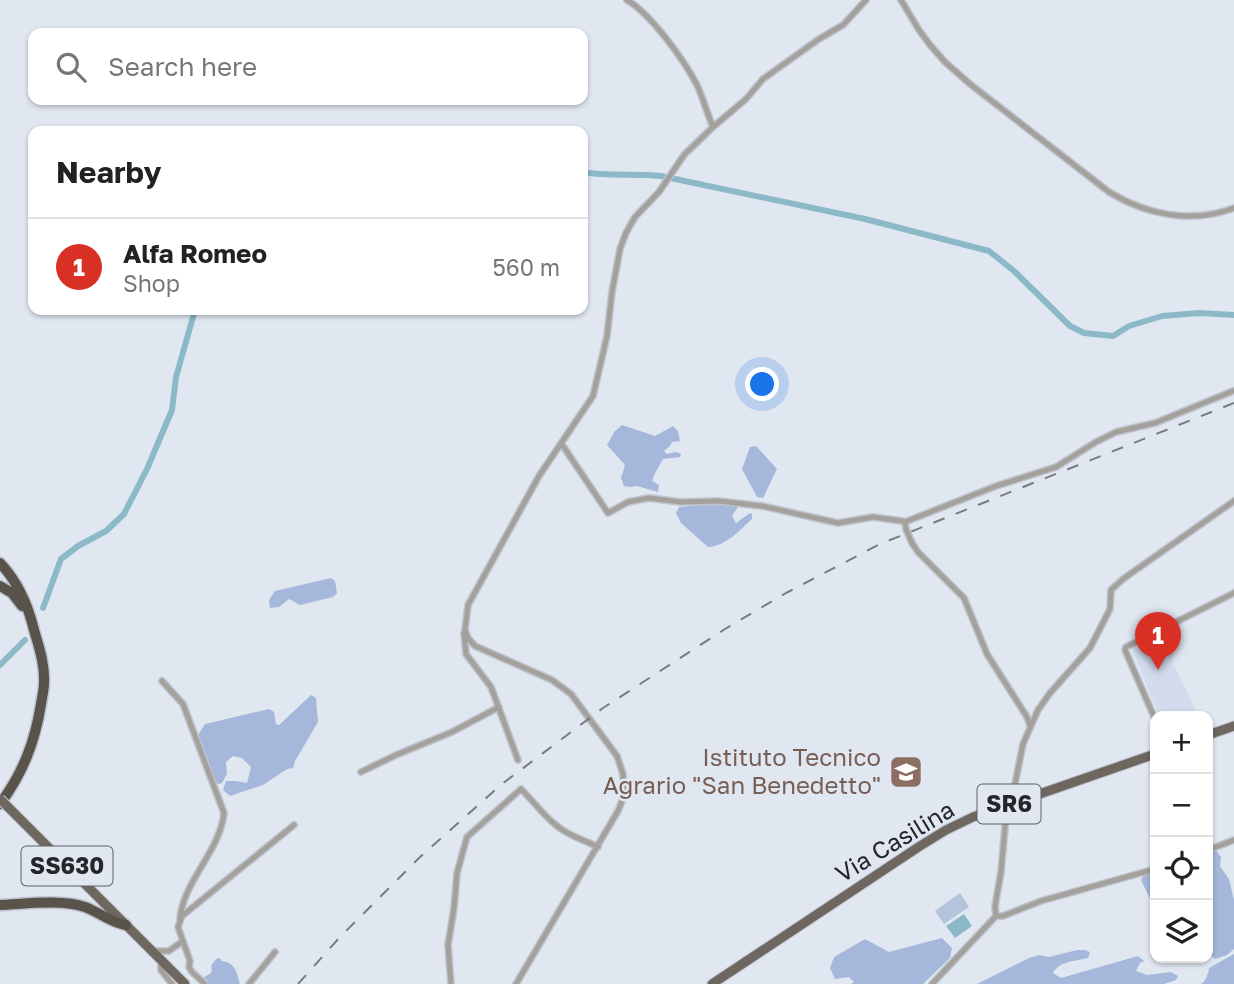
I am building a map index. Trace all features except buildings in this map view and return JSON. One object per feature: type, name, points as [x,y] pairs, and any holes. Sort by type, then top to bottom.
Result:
[{"type":"highway","points":[[0,563],[16,584],[33,623],[45,684],[33,741],[24,765],[3,803]]},
{"type":"highway","points":[[0,586],[12,593],[33,623]]},
{"type":"highway","points":[[0,905],[58,903],[84,906],[126,925]]},
{"type":"main road","points":[[1213,733],[1234,726]]},
{"type":"main road","name":"Via Casilina","points":[[712,984],[946,830],[973,817],[1150,756]]},
{"type":"main road","name":"SS630","points":[[3,803],[184,984]]},
{"type":"street","points":[[627,0],[638,6],[661,32],[681,61],[697,86],[713,127]]},
{"type":"street","points":[[518,760],[491,687],[466,654],[464,643],[468,605],[538,476],[593,396],[607,336],[612,292],[625,233],[635,217],[659,192],[684,155],[746,99],[763,79],[843,25],[866,0]]},
{"type":"street","points":[[901,0],[929,45],[953,69],[1123,201],[1170,216],[1196,217],[1234,208]]},
{"type":"street","points":[[561,443],[608,513],[628,502],[649,498],[681,502],[718,501],[762,506],[838,523],[873,517],[905,526],[996,486],[1056,467],[1116,432],[1155,423],[1233,391]]},
{"type":"street","points":[[996,916],[1007,805],[1015,784],[1018,761],[1038,710],[1049,693],[1090,648],[1110,609],[1111,590],[1234,501]]},
{"type":"street","points":[[905,526],[918,552],[964,598],[987,654],[1027,717],[1030,727]]},
{"type":"street","points":[[1152,711],[1126,647],[1234,593]]},
{"type":"street","points":[[465,630],[468,638],[480,648],[552,680],[571,694],[617,756],[623,774],[624,796],[618,811],[516,984]]},
{"type":"street","points":[[470,660],[480,648]]},
{"type":"street","points":[[162,681],[183,704],[224,813],[213,846],[185,899],[178,927],[190,961],[189,967],[205,984]]},
{"type":"street","points":[[361,772],[452,732],[499,707]]},
{"type":"street","points":[[451,984],[448,945],[457,873],[467,837],[521,789],[557,826],[598,847]]},
{"type":"street","points":[[180,920],[294,825]]},
{"type":"street","points":[[1213,848],[1234,841]]},
{"type":"street","points":[[932,984],[996,916],[1150,870]]},
{"type":"street","points":[[172,984],[161,970],[169,951],[183,941]]},
{"type":"street","points":[[152,951],[169,951]]},
{"type":"street","points":[[249,984],[275,952]]},
{"type":"shaded area","points":[[622,425],[655,436],[673,426],[678,431],[680,441],[672,442],[664,451],[667,454],[681,454],[680,457],[663,459],[652,481],[659,485],[658,492],[637,486],[624,486],[621,478],[625,465],[607,445]]},
{"type":"shaded area","points":[[756,446],[777,469],[763,498],[757,497],[742,469],[750,447]]},
{"type":"shaded area","points":[[726,503],[738,507],[732,516],[736,523],[750,513],[752,519],[732,537],[715,546],[708,547],[681,523],[676,513],[679,507]]},
{"type":"shaded area","points":[[331,578],[335,581],[337,593],[333,597],[300,605],[289,599],[279,607],[270,608],[269,600],[275,591]]},
{"type":"shaded area","points":[[1178,624],[1172,662],[1196,711],[1157,711],[1132,648]]},
{"type":"shaded area","points":[[311,695],[316,698],[318,722],[293,768],[263,785],[230,796],[223,790],[226,781],[247,783],[251,767],[242,758],[233,756],[226,762],[227,774],[222,783],[216,785],[198,735],[205,724],[269,709],[274,712],[276,724],[279,725]]},
{"type":"shaded area","points":[[1213,850],[1221,857],[1220,866],[1229,879],[1234,900],[1234,949],[1215,959]]},
{"type":"shaded area","points":[[1146,871],[1150,871],[1150,899],[1141,880]]},
{"type":"shaded area","points":[[960,893],[969,907],[944,924],[935,911]]},
{"type":"shaded area","points":[[964,914],[972,926],[955,938],[946,926]]},
{"type":"shaded area","points":[[942,938],[952,948],[950,958],[923,984],[851,984],[854,982],[849,977],[835,979],[830,968],[834,957],[865,939],[889,952]]},
{"type":"shaded area","points":[[1077,950],[1090,952],[1088,958],[1064,964],[1053,973],[1061,978],[1138,956],[1144,961],[1136,971],[1147,975],[1171,972],[1178,976],[1176,980],[1164,984],[977,984],[1029,958],[1040,955],[1049,957]]},
{"type":"shaded area","points":[[1234,954],[1234,984],[1201,984],[1209,968]]},
{"type":"shaded area","points":[[220,958],[235,969],[240,984],[206,984],[203,981],[203,978],[211,973],[211,966],[216,959]]},
{"type":"waterway","points":[[588,173],[661,176],[865,219],[989,251],[1014,271],[1070,326],[1084,333],[1113,336],[1129,326],[1162,316],[1199,313],[1234,315]]},
{"type":"waterway","points":[[43,608],[61,559],[106,531],[124,514],[172,410],[176,377],[194,315]]},
{"type":"waterway","points":[[0,665],[25,640]]},
{"type":"railway","points":[[298,984],[340,937],[420,857],[502,784],[603,708],[725,629],[786,593],[880,544],[1234,403]]},
{"type":"place","name":"Alfa Romeo","points":[[1158,670]]},
{"type":"place","name":"Istituto Tecnico Agrario \"San Benedetto\"","points":[[906,772]]}]
